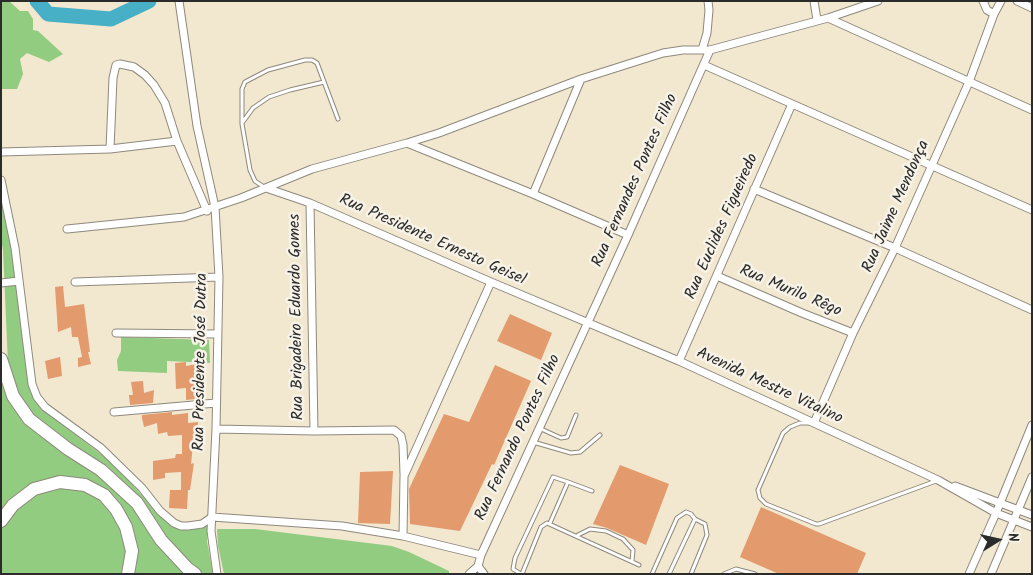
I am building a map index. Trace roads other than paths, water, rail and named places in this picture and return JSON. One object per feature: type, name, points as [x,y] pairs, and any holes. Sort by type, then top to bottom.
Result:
[{"type":"highway","points":[[1,359],[13,396],[29,418],[68,450],[101,470],[137,503],[161,540],[195,574]]},
{"type":"highway","points":[[1,521],[13,505],[34,489],[60,482],[85,485],[104,495],[116,509],[126,527],[132,551],[128,574]]},
{"type":"street","name":"Rua Presidente José Dutra","points":[[179,1],[197,126],[215,207],[218,277],[212,544],[218,574]]},
{"type":"street","points":[[702,50],[707,33],[708,1]]},
{"type":"street","points":[[814,1],[817,20]]},
{"type":"street","points":[[67,228],[184,217],[207,211],[312,168],[439,133],[581,79],[663,53],[683,50],[710,50],[828,18],[878,1]]},
{"type":"street","points":[[983,1],[987,10],[994,14]]},
{"type":"street","name":"Rua Jaime Mendonça","points":[[814,423],[853,333],[895,248],[969,82],[994,14],[1001,1]]},
{"type":"street","points":[[1017,1],[1032,8]]},
{"type":"street","points":[[828,18],[1032,110]]},
{"type":"street","name":"Rua Fernandes Pontes Filho","points":[[586,323],[628,235],[710,50]]},
{"type":"street","points":[[110,149],[115,68],[117,64],[134,67],[154,84],[165,103],[177,141],[207,211]]},
{"type":"street","points":[[704,65],[1032,210]]},
{"type":"street","points":[[533,194],[581,79]]},
{"type":"street","name":"Rua Euclides Figueiredo","points":[[680,361],[792,104]]},
{"type":"street","points":[[1,152],[110,149],[177,141]]},
{"type":"street","points":[[407,143],[628,235]]},
{"type":"street","points":[[1,180],[15,248],[32,384],[37,397],[45,407],[101,448],[142,488],[160,511],[174,523],[181,526],[202,524],[212,517],[342,526],[403,536],[480,555]]},
{"type":"street","name":"Rua Presidente Ernesto Geisel","points":[[266,188],[310,203],[586,323]]},
{"type":"street","points":[[754,189],[895,248],[1032,310]]},
{"type":"street","name":"Rua Brigadeiro Eduardo Gomes","points":[[310,203],[314,432]]},
{"type":"street","name":"Rua Murilo Rêgo","points":[[716,276],[853,333]]},
{"type":"street","points":[[75,282],[218,277]]},
{"type":"street","points":[[1,283],[19,281]]},
{"type":"street","points":[[404,476],[491,282]]},
{"type":"street","name":"Avenida Mestre Vitalino","points":[[586,323],[680,361],[938,480],[996,512],[1032,527]]},
{"type":"street","name":"Rua Fernando Pontes Filho","points":[[478,566],[480,555],[586,323]]},
{"type":"street","points":[[116,333],[217,334]]},
{"type":"street","points":[[114,412],[216,403]]},
{"type":"street","points":[[969,574],[1032,425]]},
{"type":"street","points":[[216,429],[314,432],[394,430],[401,436],[403,445],[403,536]]},
{"type":"street","points":[[991,574],[1032,477]]},
{"type":"street","name":"Avenida Mestre Vitalino","points":[[938,480],[1032,514]]},
{"type":"street","points":[[469,574],[478,566],[484,574]]},
{"type":"lane","points":[[266,188],[255,181],[250,170],[242,124],[242,89],[245,82],[268,70],[305,60],[312,60],[317,63],[338,119]]},
{"type":"lane","points":[[242,124],[253,108],[269,97],[324,82]]},
{"type":"lane","points":[[538,428],[561,438],[567,437],[576,415]]},
{"type":"lane","points":[[814,423],[800,423],[790,427],[783,433],[758,490],[760,498],[766,504],[819,524],[938,480]]},
{"type":"lane","points":[[532,442],[571,453],[580,452],[600,435]]},
{"type":"lane","points":[[592,491],[552,477],[515,558],[513,570],[522,574],[541,527],[544,524],[550,523],[639,564]]},
{"type":"lane","points":[[550,523],[568,482]]},
{"type":"lane","points":[[652,574],[677,518],[686,512],[691,514],[694,519],[705,524],[707,535],[691,574]]},
{"type":"lane","points":[[669,574],[694,519]]},
{"type":"lane","points":[[577,535],[590,529],[606,531],[623,539],[633,550],[632,561]]},
{"type":"lane","points":[[724,574],[736,569],[755,574]]},
{"type":"waterway","points":[[37,1],[48,14],[111,19],[149,1]]}]
